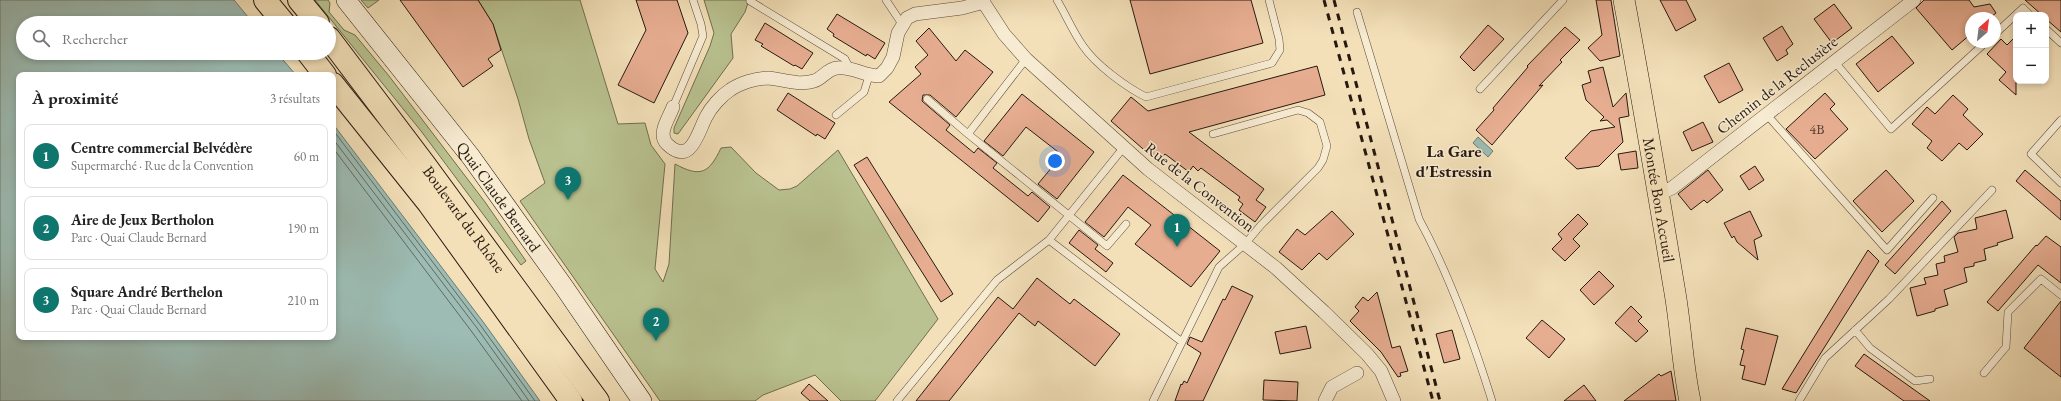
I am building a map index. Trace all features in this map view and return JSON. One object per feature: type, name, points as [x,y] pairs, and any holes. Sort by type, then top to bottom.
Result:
[{"type":"highway","points":[[265,0],[278,16]]},
{"type":"highway","points":[[299,0],[312,16]]},
{"type":"highway","name":"Boulevard du Rhône","points":[[336,47],[598,401]]},
{"type":"highway","points":[[314,60],[324,72]]},
{"type":"highway","name":"Boulevard du Rhône","points":[[336,88],[429,204],[571,401]]},
{"type":"main road","name":"Quai Claude Bernard","points":[[346,0],[471,157],[564,287],[642,401]]},
{"type":"main road","name":"Montée Bon Accueil","points":[[1624,0],[1675,289],[1683,364],[1690,401]]},
{"type":"street","name":"Chemin de la Reclusière","points":[[1659,194],[1672,188],[1914,0]]},
{"type":"street","points":[[673,107],[663,133],[664,141],[670,147],[678,150],[685,150],[692,147],[697,139],[706,116],[713,106],[730,90],[741,84],[767,78],[793,82],[814,81],[827,71],[837,68],[850,69],[869,76],[879,76],[887,68],[893,56],[898,33],[902,24],[907,18],[915,14],[962,8],[984,1]]},
{"type":"street","name":"Rue de la Convention","points":[[984,1],[1004,34],[1026,59],[1148,169],[1303,291],[1367,354],[1381,371],[1394,401]]},
{"type":"street","points":[[1326,401],[1332,387],[1357,373]]},
{"type":"lane","points":[[673,107],[703,36],[702,24],[693,0]]},
{"type":"lane","points":[[886,0],[902,24]]},
{"type":"lane","points":[[1057,0],[1083,46],[1091,56],[1126,86],[1146,97],[1272,63],[1280,50],[1279,39],[1269,0]]},
{"type":"lane","points":[[1480,89],[1563,0]]},
{"type":"lane","points":[[750,1],[845,59],[850,69]]},
{"type":"lane","points":[[2019,12],[2023,8],[2027,12]]},
{"type":"lane","points":[[1357,12],[1419,220],[1434,247],[1480,363],[1492,401]]},
{"type":"lane","points":[[2001,28],[2013,17]]},
{"type":"lane","points":[[2049,32],[2061,43]]},
{"type":"lane","points":[[1834,61],[1892,129],[1980,48]]},
{"type":"lane","points":[[968,134],[1026,59]]},
{"type":"lane","points":[[836,115],[864,92],[869,76]]},
{"type":"lane","points":[[927,99],[968,134],[1108,246],[1126,224]]},
{"type":"lane","points":[[1153,401],[1219,267],[1245,244],[1261,225],[1318,168],[1323,160],[1327,146],[1320,122],[1314,117],[1298,110],[1213,134]]},
{"type":"lane","points":[[1767,115],[1886,250],[1932,198]]},
{"type":"lane","points":[[2061,120],[2031,154],[2061,183]]},
{"type":"lane","points":[[897,401],[997,280],[1049,240],[1124,147]]},
{"type":"lane","points":[[1800,401],[1825,358],[1889,299],[1992,190]]},
{"type":"lane","points":[[1049,240],[1182,342]]},
{"type":"lane","points":[[1984,373],[2006,347],[2008,312],[2041,279],[2061,295]]},
{"type":"lane","points":[[1855,330],[1870,348],[1915,381],[1930,380]]},
{"type":"green space","points":[[315,0],[328,0],[330,3],[329,12],[332,16],[328,16]]},
{"type":"green space","points":[[361,0],[379,0],[368,8]]},
{"type":"green space","points":[[478,0],[580,0],[618,124],[645,123],[651,145],[665,164],[655,269],[663,282],[669,264],[675,164],[691,171],[703,171],[712,163],[721,148],[731,147],[756,173],[779,190],[790,189],[797,186],[838,150],[938,319],[875,401],[841,401],[815,375],[763,395],[755,401],[660,401],[520,201],[545,183],[529,139],[518,99],[493,24]]},
{"type":"green space","points":[[704,0],[749,0],[745,12],[731,34],[733,58],[678,134],[674,133],[674,128],[710,46],[714,33]]},
{"type":"green space","points":[[336,20],[344,30],[355,35],[389,76],[485,202],[526,261],[521,265],[421,131],[336,26]]},
{"type":"water","points":[[0,0],[234,0],[247,16],[16,16],[16,60],[283,60],[293,72],[16,72],[16,340],[336,340],[336,128],[484,323],[540,401],[0,401]]},
{"type":"water","points":[[1478,137],[1493,151],[1488,157],[1473,143]]},
{"type":"building","points":[[400,0],[478,0],[493,24],[501,50],[488,59],[493,66],[463,87]]},
{"type":"building","points":[[636,0],[677,0],[688,33],[654,103],[618,85],[646,30]]},
{"type":"building","points":[[1130,0],[1251,0],[1263,43],[1150,74]]},
{"type":"building","points":[[1596,0],[1611,0],[1620,56],[1600,61],[1588,48],[1602,35]]},
{"type":"building","points":[[1660,0],[1686,0],[1696,20],[1676,31]]},
{"type":"building","points":[[1924,0],[1969,0],[1974,7],[1990,4],[1995,12],[1965,12],[1965,39],[1952,50],[1916,8]]},
{"type":"building","points":[[2025,0],[2061,0],[2061,32],[2049,22],[2049,12],[2039,12]]},
{"type":"building","points":[[1834,4],[1852,28],[1832,43],[1814,19]]},
{"type":"building","points":[[837,14],[885,43],[875,59],[867,54],[866,56],[833,36],[834,34],[827,29]]},
{"type":"building","points":[[765,23],[813,53],[802,69],[795,65],[794,66],[761,46],[763,44],[755,40]]},
{"type":"building","points":[[1488,25],[1504,39],[1474,71],[1460,57]]},
{"type":"building","points":[[1782,26],[1793,44],[1786,50],[1788,54],[1777,61],[1763,38]]},
{"type":"building","points":[[1565,27],[1580,40],[1560,60],[1562,62],[1539,86],[1543,85],[1492,145],[1476,130],[1494,110],[1493,108],[1528,67],[1527,66]]},
{"type":"building","points":[[929,28],[956,61],[965,50],[993,72],[956,117],[930,95],[923,95],[922,101],[950,125],[946,130],[974,153],[978,148],[997,163],[993,168],[1028,196],[1032,192],[1050,207],[1038,222],[889,102],[921,74],[915,67],[928,55],[916,41]]},
{"type":"building","points":[[1892,36],[1914,63],[1878,92],[1856,64]]},
{"type":"building","points":[[2001,39],[2007,45],[2013,39],[2013,84],[2016,84],[2016,95],[1999,80],[2006,72],[1987,54],[1993,48],[2001,48]]},
{"type":"building","points":[[1729,63],[1743,90],[1719,103],[1704,76]]},
{"type":"building","points":[[1317,66],[1325,95],[1189,132],[1264,189],[1256,200],[1266,207],[1255,222],[1239,210],[1243,204],[1238,200],[1240,197],[1201,168],[1198,171],[1193,166],[1189,172],[1165,154],[1158,162],[1111,121],[1131,97],[1148,111]]},
{"type":"building","points":[[1603,67],[1613,107],[1626,93],[1629,116],[1619,118],[1623,142],[1599,166],[1577,169],[1565,158],[1591,131],[1615,127],[1607,120],[1600,121],[1604,117],[1586,100],[1582,85],[1591,82],[1588,71]]},
{"type":"building","points":[[788,93],[835,123],[825,139],[817,134],[816,136],[777,110]]},
{"type":"building","points":[[1825,93],[1835,104],[1830,109],[1848,129],[1815,159],[1786,129]]},
{"type":"building","points":[[1022,94],[1094,152],[1057,199],[1038,184],[1062,155],[1026,127],[1003,156],[984,141]]},
{"type":"building","points":[[1953,95],[1968,109],[1963,115],[1983,134],[1967,150],[1959,143],[1942,161],[1927,148],[1932,141],[1912,124],[1927,107],[1935,114]]},
{"type":"building","points":[[1703,122],[1713,142],[1692,151],[1683,132]]},
{"type":"building","points":[[1636,151],[1638,168],[1621,170],[1618,154]]},
{"type":"building","points":[[867,157],[953,294],[941,302],[854,165]]},
{"type":"building","points":[[1755,166],[1764,180],[1749,190],[1740,176]]},
{"type":"building","points":[[1708,170],[1723,190],[1707,203],[1704,200],[1691,210],[1678,194]]},
{"type":"building","points":[[1886,170],[1914,201],[1882,232],[1853,201]]},
{"type":"building","points":[[2025,170],[2061,201],[2061,220],[2016,181]]},
{"type":"building","points":[[1123,175],[1220,251],[1191,287],[1135,244],[1151,225],[1128,207],[1104,237],[1085,222]]},
{"type":"building","points":[[1942,201],[1951,211],[1895,274],[1885,265]]},
{"type":"building","points":[[2006,210],[2013,238],[1997,243],[1998,245],[1984,249],[1986,260],[1974,263],[1974,266],[1964,268],[1967,282],[1944,290],[1948,305],[1935,309],[1935,311],[1917,316],[1910,288],[1926,284],[1924,278],[1938,275],[1936,264],[1945,262],[1944,256],[1958,252],[1954,237],[1958,233],[1977,229],[1975,218]]},
{"type":"building","points":[[1332,211],[1354,234],[1327,260],[1319,253],[1302,270],[1279,252],[1297,229],[1305,235]]},
{"type":"building","points":[[1750,211],[1762,236],[1754,240],[1758,260],[1737,242],[1734,236],[1732,238],[1724,223]]},
{"type":"building","points":[[1578,214],[1588,224],[1573,239],[1580,246],[1565,261],[1552,249],[1562,239],[1558,234]]},
{"type":"building","points":[[1079,230],[1098,245],[1095,249],[1113,263],[1106,272],[1069,243]]},
{"type":"building","points":[[2046,236],[2061,247],[2061,283],[2038,265],[1998,311],[1987,302],[2036,245],[2037,246]]},
{"type":"building","points":[[1868,250],[1879,261],[1796,393],[1782,389]]},
{"type":"building","points":[[1599,271],[1614,286],[1594,305],[1580,290]]},
{"type":"building","points":[[1037,278],[1070,304],[1074,299],[1120,334],[1095,366],[1038,321],[1035,326],[1019,313],[949,401],[916,401],[998,297],[1013,309]]},
{"type":"building","points":[[1232,286],[1253,296],[1203,401],[1175,401],[1181,384],[1182,385],[1184,381],[1187,383],[1201,353],[1187,344],[1190,337],[1202,342],[1223,299],[1225,300]]},
{"type":"building","points":[[1377,292],[1392,348],[1400,346],[1408,371],[1400,373],[1401,376],[1398,377],[1381,352],[1350,321],[1359,311],[1355,307],[1363,297],[1368,301]]},
{"type":"building","points":[[2061,301],[2061,377],[2024,348]]},
{"type":"building","points":[[1631,306],[1642,317],[1638,321],[1648,331],[1636,342],[1615,323]]},
{"type":"building","points":[[1542,320],[1565,339],[1549,358],[1526,338]]},
{"type":"building","points":[[1306,326],[1311,348],[1280,354],[1275,332]]},
{"type":"building","points":[[1746,328],[1778,336],[1765,385],[1742,379],[1745,366],[1740,365],[1744,350],[1741,349]]},
{"type":"building","points":[[1452,330],[1460,359],[1444,363],[1436,334]]},
{"type":"building","points":[[1864,354],[1930,401],[1904,401],[1855,366]]},
{"type":"building","points":[[1671,371],[1676,401],[1624,401],[1659,374],[1661,376]]},
{"type":"building","points":[[1264,380],[1298,382],[1297,401],[1263,400]]},
{"type":"building","points":[[809,384],[828,401],[810,401],[801,393]]},
{"type":"building","points":[[1584,385],[1596,401],[1564,401]]},
{"type":"railway","points":[[1324,0],[1433,401]]},
{"type":"railway","points":[[1334,0],[1440,401]]},
{"type":"place","name":"Square André Berthelon","points":[[568,200]]},
{"type":"place","name":"Centre commercial Belvédère","points":[[1177,247]]},
{"type":"place","name":"Aire de Jeux Bertholon","points":[[656,341]]},
{"type":"district","name":"La Gare d'Estressin","points":[[1454,161]]}]
